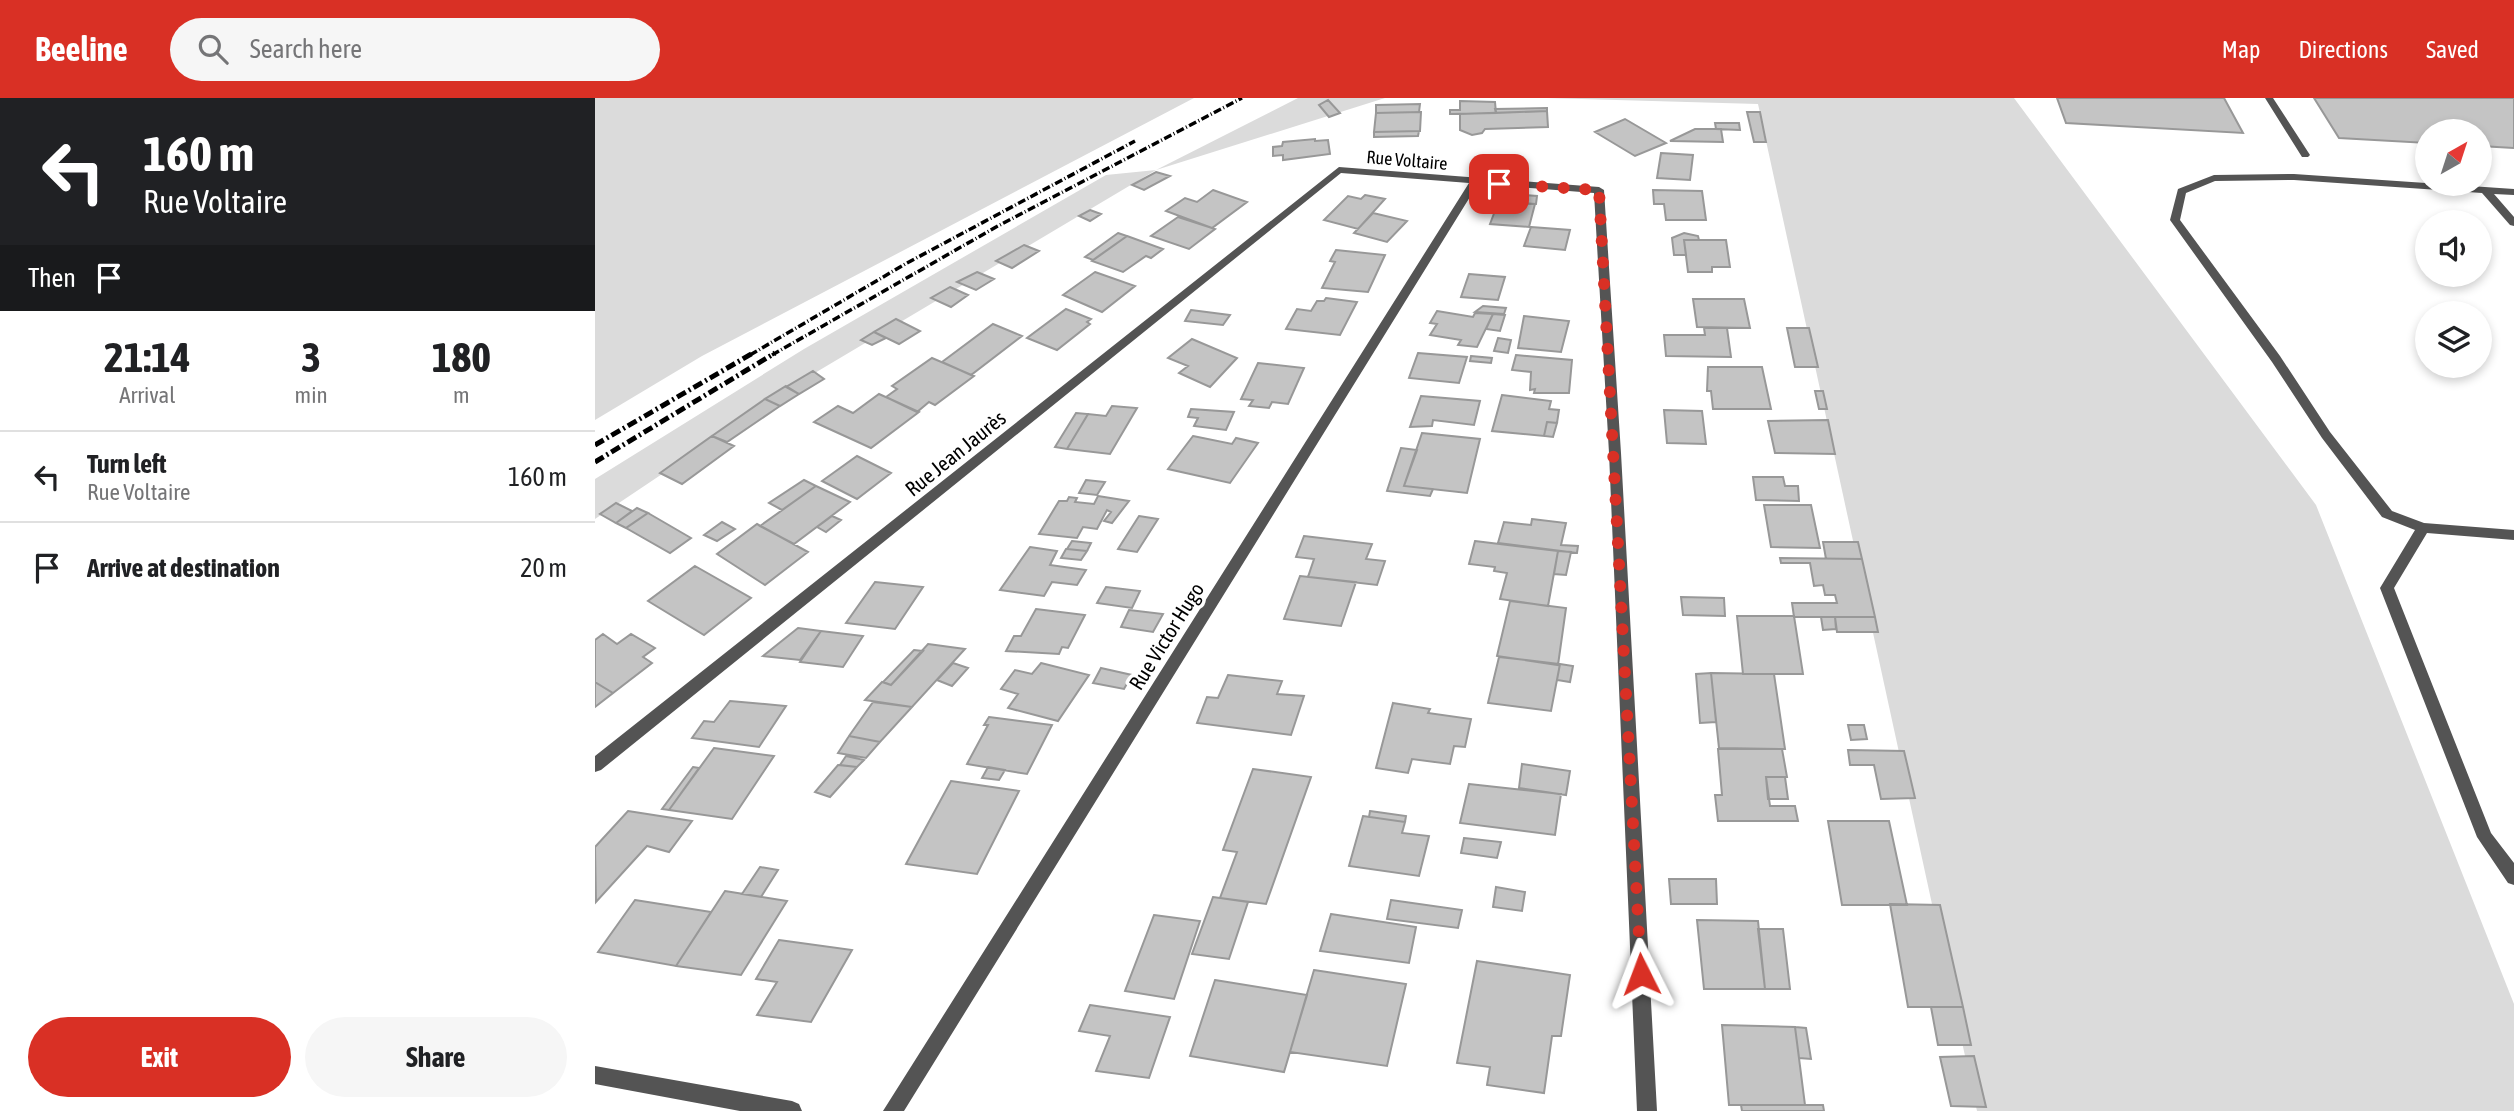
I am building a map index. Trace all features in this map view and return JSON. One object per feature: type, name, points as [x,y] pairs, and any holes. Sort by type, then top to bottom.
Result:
[{"type":"street","points":[[2269,98],[2305,155]]},
{"type":"street","name":"Rue Voltaire","points":[[1339,170],[1599,190],[1615,453],[1647,1111]]},
{"type":"street","name":"Rue Jean Jaurès","points":[[595,765],[1339,170]]},
{"type":"street","points":[[2415,186],[2294,177],[2214,178],[2181,191],[2175,220],[2276,359],[2326,435],[2387,513],[2423,528],[2514,535]]},
{"type":"street","name":"Rue Victor Hugo","points":[[893,1111],[1474,182]]},
{"type":"street","points":[[2492,191],[2514,192]]},
{"type":"street","points":[[2490,196],[2514,223]]},
{"type":"street","points":[[2423,528],[2387,588],[2485,837],[2514,877]]},
{"type":"street","points":[[595,1074],[793,1111]]},
{"type":"shaded area","points":[[595,98],[1194,98],[702,356],[595,420]]},
{"type":"shaded area","points":[[1298,98],[1385,98],[1156,170]]},
{"type":"shaded area","points":[[1546,98],[2014,98],[2316,505],[2514,1004],[2514,1111],[1977,1111],[1758,104]]},
{"type":"shaded area","points":[[1156,170],[798,383],[595,519],[595,479],[804,349],[1106,175]]},
{"type":"building","points":[[2057,98],[2224,98],[2243,133],[2066,123]]},
{"type":"building","points":[[2314,98],[2514,98],[2514,148],[2492,147],[2492,119],[2415,119],[2415,142],[2339,138]]},
{"type":"building","points":[[1328,100],[1340,113],[1329,117],[1319,105]]},
{"type":"building","points":[[1460,101],[1495,102],[1496,113],[1450,114],[1450,110],[1460,110]]},
{"type":"building","points":[[1420,104],[1419,112],[1376,113],[1376,105]]},
{"type":"building","points":[[1547,108],[1547,111],[1496,113],[1495,109]]},
{"type":"building","points":[[1547,111],[1548,127],[1485,129],[1482,133],[1472,135],[1460,130],[1460,114]]},
{"type":"building","points":[[1421,112],[1420,131],[1374,132],[1376,113]]},
{"type":"building","points":[[1747,112],[1760,112],[1766,142],[1754,142]]},
{"type":"building","points":[[1625,119],[1666,143],[1635,156],[1595,132]]},
{"type":"building","points":[[1715,123],[1739,123],[1740,130],[1716,129]]},
{"type":"building","points":[[1695,129],[1721,129],[1723,142],[1670,141]]},
{"type":"building","points":[[1419,131],[1418,136],[1374,137],[1374,132]]},
{"type":"building","points":[[1328,140],[1330,154],[1283,160],[1283,155],[1273,156],[1273,147],[1282,146],[1283,142]]},
{"type":"building","points":[[1661,153],[1693,155],[1690,180],[1657,178]]},
{"type":"building","points":[[1156,172],[1170,176],[1144,190],[1132,185]]},
{"type":"building","points":[[1213,190],[1247,202],[1212,228],[1166,211],[1185,198],[1197,202]]},
{"type":"building","points":[[1653,190],[1702,191],[1706,220],[1666,220],[1664,204],[1654,204]]},
{"type":"building","points":[[1365,195],[1385,199],[1358,229],[1324,220],[1348,196],[1361,199]]},
{"type":"building","points":[[1523,195],[1537,196],[1536,204],[1521,203]]},
{"type":"building","points":[[1498,203],[1535,204],[1529,227],[1490,224]]},
{"type":"building","points":[[1090,210],[1101,214],[1090,221],[1079,216]]},
{"type":"building","points":[[1373,213],[1407,221],[1387,242],[1354,233]]},
{"type":"building","points":[[1178,217],[1215,229],[1189,249],[1151,236]]},
{"type":"building","points":[[1531,227],[1570,230],[1565,250],[1524,246]]},
{"type":"building","points":[[1118,233],[1127,236],[1093,260],[1085,257]]},
{"type":"building","points":[[1684,233],[1698,236],[1699,240],[1684,240],[1686,255],[1674,255],[1672,238]]},
{"type":"building","points":[[1127,236],[1163,249],[1151,258],[1146,256],[1123,272],[1092,261]]},
{"type":"building","points":[[1684,240],[1726,240],[1730,267],[1712,267],[1712,272],[1688,272]]},
{"type":"building","points":[[1024,245],[1039,251],[1012,268],[996,261]]},
{"type":"building","points":[[1336,250],[1385,255],[1368,292],[1322,288],[1335,262],[1330,261]]},
{"type":"building","points":[[977,272],[994,279],[976,290],[957,282]]},
{"type":"building","points":[[1095,272],[1135,286],[1102,312],[1063,295]]},
{"type":"building","points":[[1469,274],[1505,277],[1498,300],[1461,297]]},
{"type":"building","points":[[950,287],[968,295],[951,307],[931,298]]},
{"type":"building","points":[[1326,298],[1357,302],[1340,335],[1286,329],[1297,309],[1311,311],[1317,301],[1324,301]]},
{"type":"building","points":[[1693,299],[1744,299],[1750,328],[1697,327]]},
{"type":"building","points":[[1483,306],[1506,308],[1504,314],[1475,312]]},
{"type":"building","points":[[1066,309],[1091,319],[1087,322],[1090,324],[1057,350],[1027,338]]},
{"type":"building","points":[[1191,310],[1230,315],[1223,325],[1185,321]]},
{"type":"building","points":[[1437,311],[1473,317],[1475,313],[1493,314],[1477,347],[1458,345],[1461,340],[1430,335],[1437,324],[1430,323]]},
{"type":"building","points":[[1493,314],[1505,315],[1500,331],[1486,329]]},
{"type":"building","points":[[1524,316],[1569,321],[1561,352],[1518,348]]},
{"type":"building","points":[[896,319],[920,331],[899,344],[874,332]]},
{"type":"building","points":[[993,324],[1022,336],[971,375],[942,362]]},
{"type":"building","points":[[1704,328],[1727,328],[1731,357],[1666,356],[1664,335],[1705,335]]},
{"type":"building","points":[[1787,328],[1809,328],[1818,367],[1795,367]]},
{"type":"building","points":[[874,332],[886,338],[872,345],[861,340]]},
{"type":"building","points":[[1498,338],[1511,340],[1508,353],[1494,351]]},
{"type":"building","points":[[1192,339],[1237,358],[1210,387],[1179,373],[1188,366],[1168,358]]},
{"type":"building","points":[[1418,353],[1467,357],[1459,383],[1409,378]]},
{"type":"building","points":[[1516,355],[1572,360],[1569,393],[1534,393],[1535,389],[1530,390],[1531,372],[1512,370]]},
{"type":"building","points":[[1471,356],[1492,358],[1491,363],[1470,361]]},
{"type":"building","points":[[932,358],[974,376],[935,405],[929,402],[917,412],[886,397],[897,389],[892,386]]},
{"type":"building","points":[[1258,363],[1304,368],[1288,404],[1272,402],[1269,408],[1249,406],[1253,400],[1241,399]]},
{"type":"building","points":[[1708,367],[1762,367],[1771,409],[1713,409],[1711,391],[1707,391]]},
{"type":"building","points":[[813,371],[824,379],[799,394],[786,387]]},
{"type":"building","points":[[786,386],[799,394],[780,406],[765,399]]},
{"type":"building","points":[[1815,391],[1823,391],[1827,409],[1819,409]]},
{"type":"building","points":[[879,394],[919,412],[871,448],[814,422],[838,406],[853,413]]},
{"type":"building","points":[[1502,395],[1551,401],[1549,409],[1559,410],[1557,423],[1547,422],[1544,436],[1492,431]]},
{"type":"building","points":[[1421,396],[1480,401],[1474,425],[1433,420],[1432,426],[1410,427]]},
{"type":"building","points":[[765,399],[780,406],[727,442],[712,436]]},
{"type":"building","points":[[1112,406],[1137,408],[1110,454],[1067,449],[1088,414],[1106,416]]},
{"type":"building","points":[[1191,409],[1234,412],[1226,430],[1194,426],[1198,418],[1188,417]]},
{"type":"building","points":[[1664,410],[1702,411],[1706,444],[1667,443]]},
{"type":"building","points":[[1076,413],[1088,414],[1067,449],[1055,447]]},
{"type":"building","points":[[1828,420],[1835,454],[1775,453],[1768,421]]},
{"type":"building","points":[[1547,422],[1557,423],[1553,437],[1544,436]]},
{"type":"building","points":[[1422,433],[1480,439],[1467,493],[1404,486]]},
{"type":"building","points":[[712,436],[734,446],[682,484],[660,473]]},
{"type":"building","points":[[1193,436],[1232,444],[1236,438],[1258,443],[1230,483],[1168,469]]},
{"type":"building","points":[[1401,448],[1417,450],[1404,486],[1433,489],[1430,496],[1387,491]]},
{"type":"building","points":[[857,456],[891,473],[857,499],[822,481]]},
{"type":"building","points":[[1753,477],[1783,477],[1785,486],[1798,486],[1799,501],[1756,500]]},
{"type":"building","points":[[804,480],[816,486],[782,510],[769,503]]},
{"type":"building","points":[[1086,480],[1105,482],[1097,495],[1079,493]]},
{"type":"building","points":[[816,486],[850,502],[794,544],[760,526]]},
{"type":"building","points":[[1098,496],[1129,501],[1112,523],[1104,521],[1111,512],[1107,510],[1097,529],[1083,527],[1077,538],[1039,534],[1059,501],[1067,501],[1069,497],[1077,498],[1075,502],[1094,504]]},
{"type":"building","points":[[616,503],[632,511],[616,523],[600,514]]},
{"type":"building","points":[[1764,505],[1811,505],[1820,548],[1771,547]]},
{"type":"building","points":[[637,508],[648,513],[626,528],[616,523]]},
{"type":"building","points":[[648,513],[691,538],[670,553],[626,528]]},
{"type":"building","points":[[832,516],[841,520],[826,532],[817,527]]},
{"type":"building","points":[[1139,516],[1158,519],[1137,552],[1118,549]]},
{"type":"building","points":[[1532,519],[1566,523],[1561,545],[1578,546],[1577,553],[1498,543],[1504,522],[1531,525]]},
{"type":"building","points":[[722,522],[735,529],[717,541],[704,535]]},
{"type":"building","points":[[757,524],[808,552],[765,585],[717,554]]},
{"type":"building","points":[[1304,536],[1372,544],[1366,559],[1385,561],[1377,585],[1308,577],[1314,559],[1296,557]]},
{"type":"building","points":[[1072,541],[1091,543],[1087,551],[1067,549]]},
{"type":"building","points":[[1475,541],[1558,551],[1548,606],[1500,599],[1507,573],[1494,571],[1495,567],[1469,564]]},
{"type":"building","points":[[1823,542],[1858,542],[1862,559],[1826,559]]},
{"type":"building","points":[[1030,547],[1057,551],[1050,565],[1086,570],[1077,585],[1052,582],[1044,596],[1000,590]]},
{"type":"building","points":[[1066,549],[1087,551],[1081,560],[1061,558]]},
{"type":"building","points":[[1558,551],[1571,552],[1566,575],[1554,574]]},
{"type":"building","points":[[1780,558],[1862,559],[1875,617],[1794,617],[1792,603],[1837,603],[1835,595],[1825,595],[1823,585],[1814,586],[1810,563],[1781,563]]},
{"type":"building","points":[[695,566],[751,598],[704,635],[648,601]]},
{"type":"building","points":[[1300,576],[1356,582],[1341,626],[1284,619]]},
{"type":"building","points":[[875,582],[923,587],[895,629],[846,623]]},
{"type":"building","points":[[1106,587],[1140,591],[1132,608],[1097,603]]},
{"type":"building","points":[[1681,597],[1724,598],[1725,616],[1683,615]]},
{"type":"building","points":[[1510,601],[1566,608],[1558,665],[1497,656]]},
{"type":"building","points":[[1036,609],[1085,615],[1068,648],[1062,647],[1059,654],[1006,651],[1014,636],[1021,636]]},
{"type":"building","points":[[1129,610],[1163,614],[1153,632],[1121,627]]},
{"type":"building","points":[[1737,616],[1794,616],[1803,674],[1743,674]]},
{"type":"building","points":[[1821,617],[1835,617],[1836,629],[1823,630]]},
{"type":"building","points":[[1835,617],[1875,617],[1878,632],[1837,632]]},
{"type":"building","points":[[798,628],[821,631],[800,660],[763,656]]},
{"type":"building","points":[[821,631],[863,636],[843,667],[800,662]]},
{"type":"building","points":[[603,634],[617,644],[631,634],[655,648],[643,657],[652,663],[613,693],[595,682],[595,640]]},
{"type":"building","points":[[928,644],[965,649],[912,707],[865,700],[882,682],[891,685]]},
{"type":"building","points":[[914,650],[923,651],[891,685],[883,682]]},
{"type":"building","points":[[1499,657],[1560,664],[1551,711],[1488,703]]},
{"type":"building","points":[[953,663],[968,668],[952,686],[937,680]]},
{"type":"building","points":[[1041,663],[1089,675],[1058,721],[1008,708],[1018,694],[1001,689],[1015,670],[1032,674]]},
{"type":"building","points":[[1560,664],[1573,666],[1570,682],[1557,680]]},
{"type":"building","points":[[1101,668],[1132,675],[1124,689],[1093,683]]},
{"type":"building","points":[[1711,673],[1716,722],[1700,723],[1696,674]]},
{"type":"building","points":[[1711,673],[1774,674],[1785,749],[1719,748]]},
{"type":"building","points":[[1228,675],[1282,681],[1277,694],[1304,696],[1291,735],[1197,723],[1207,697],[1218,698]]},
{"type":"building","points":[[595,682],[613,693],[595,707]]},
{"type":"building","points":[[730,701],[786,706],[759,747],[692,738],[704,721],[714,722]]},
{"type":"building","points":[[873,702],[912,707],[880,742],[849,736]]},
{"type":"building","points":[[1393,703],[1430,709],[1428,713],[1471,719],[1465,747],[1454,746],[1450,764],[1412,759],[1408,773],[1376,768]]},
{"type":"building","points":[[989,717],[1052,725],[1027,774],[967,764],[988,725],[984,725]]},
{"type":"building","points":[[1848,725],[1864,725],[1867,739],[1851,740]]},
{"type":"building","points":[[849,736],[880,742],[866,758],[838,753]]},
{"type":"building","points":[[714,748],[774,756],[732,819],[669,810]]},
{"type":"building","points":[[1718,749],[1782,749],[1787,777],[1766,777],[1770,806],[1795,806],[1798,821],[1718,821],[1715,795],[1722,795]]},
{"type":"building","points":[[1848,750],[1904,751],[1915,798],[1881,799],[1874,765],[1850,765]]},
{"type":"building","points":[[846,756],[864,760],[857,767],[840,765]]},
{"type":"building","points":[[1522,764],[1570,771],[1566,795],[1519,788]]},
{"type":"building","points":[[838,765],[857,767],[830,797],[815,792]]},
{"type":"building","points":[[693,767],[699,768],[669,810],[662,809]]},
{"type":"building","points":[[988,767],[1005,770],[999,780],[982,778]]},
{"type":"building","points":[[1253,769],[1311,777],[1266,904],[1220,898],[1237,852],[1223,850]]},
{"type":"building","points":[[1766,777],[1785,777],[1788,799],[1768,799]]},
{"type":"building","points":[[951,781],[1019,791],[977,874],[906,864]]},
{"type":"building","points":[[1469,784],[1561,794],[1555,835],[1460,823]]},
{"type":"building","points":[[628,811],[692,821],[669,852],[647,846],[596,902],[595,847]]},
{"type":"building","points":[[1370,811],[1406,816],[1405,822],[1369,817]]},
{"type":"building","points":[[1363,816],[1405,822],[1402,833],[1429,836],[1419,876],[1349,866]]},
{"type":"building","points":[[1828,821],[1889,821],[1907,905],[1842,905]]},
{"type":"building","points":[[1464,838],[1501,842],[1497,858],[1461,853]]},
{"type":"building","points":[[760,867],[778,870],[761,897],[742,894]]},
{"type":"building","points":[[1669,879],[1716,879],[1717,904],[1671,904]]},
{"type":"building","points":[[1496,887],[1525,892],[1522,911],[1493,907]]},
{"type":"building","points":[[725,891],[787,901],[741,975],[676,966]]},
{"type":"building","points":[[1213,897],[1248,902],[1229,959],[1192,954]]},
{"type":"building","points":[[635,900],[711,912],[676,966],[598,952]]},
{"type":"building","points":[[1391,900],[1462,910],[1458,928],[1387,919]]},
{"type":"building","points":[[1890,904],[1940,905],[1963,1007],[1908,1007]]},
{"type":"building","points":[[1331,914],[1416,927],[1409,963],[1320,951]]},
{"type":"building","points":[[1154,915],[1200,921],[1174,999],[1125,991]]},
{"type":"building","points":[[1697,920],[1758,921],[1765,989],[1704,989]]},
{"type":"building","points":[[1758,929],[1783,929],[1790,989],[1765,989]]},
{"type":"building","points":[[779,940],[852,950],[811,1022],[757,1015],[777,982],[756,979]]},
{"type":"building","points":[[1477,961],[1570,975],[1561,1036],[1552,1036],[1544,1093],[1487,1085],[1490,1067],[1457,1063]]},
{"type":"building","points":[[1314,970],[1406,984],[1387,1066],[1290,1052]]},
{"type":"building","points":[[1215,980],[1307,995],[1284,1072],[1190,1056]]},
{"type":"building","points":[[1090,1005],[1170,1017],[1149,1078],[1096,1071],[1110,1036],[1079,1031]]},
{"type":"building","points":[[1931,1007],[1963,1007],[1971,1045],[1938,1045]]},
{"type":"building","points":[[1722,1025],[1795,1027],[1805,1105],[1729,1105]]},
{"type":"building","points":[[1795,1027],[1806,1028],[1811,1059],[1799,1058]]},
{"type":"building","points":[[1974,1056],[1986,1107],[1951,1106],[1940,1057]]},
{"type":"building","points":[[1741,1105],[1823,1105],[1824,1111],[1742,1111]]},
{"type":"railway","points":[[772,355],[996,227],[1242,98]]},
{"type":"railway","points":[[750,355],[907,263],[1135,141]]},
{"type":"railway","points":[[595,445],[753,353]]},
{"type":"railway","points":[[595,462],[775,353]]},
{"type":"route","points":[[1499,184],[1599,190],[1641,974]]}]
